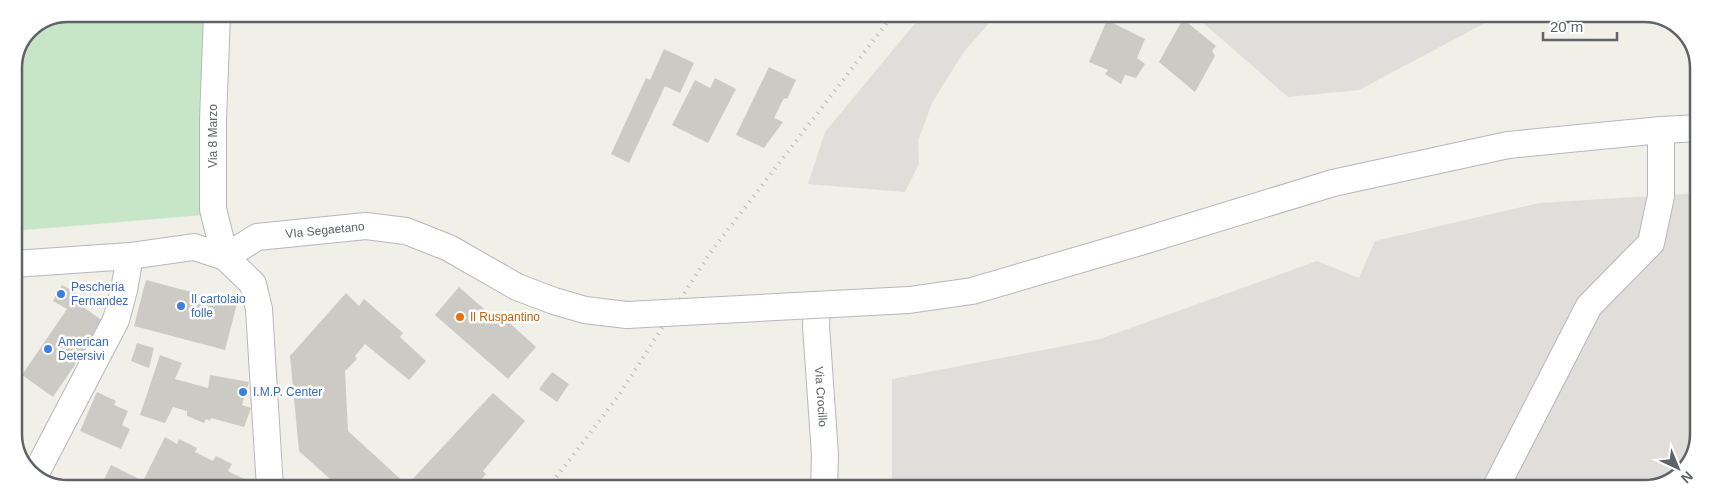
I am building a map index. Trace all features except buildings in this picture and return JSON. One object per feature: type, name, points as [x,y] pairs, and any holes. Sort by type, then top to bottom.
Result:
[{"type":"street","name":"Via 8 Marzo","points":[[217,22],[213,121],[213,209],[225,257]]},
{"type":"street","name":"VIa Segaetano","points":[[225,257],[257,237],[366,226],[406,230],[449,248],[517,287],[585,310],[627,315],[909,300],[972,290],[1333,183],[1508,145],[1690,128]]},
{"type":"street","points":[[1500,480],[1589,306],[1652,243],[1661,196],[1661,130]]},
{"type":"street","points":[[23,263],[130,256],[194,247],[225,257],[253,284],[259,309],[270,480]]},
{"type":"street","points":[[38,469],[116,320],[130,256]]},
{"type":"street","name":"Via Crocillo","points":[[817,305],[816,326],[825,455],[824,480]]},
{"type":"shaded area","points":[[916,22],[990,22],[963,53],[932,103],[918,141],[919,164],[905,192],[808,184],[825,132]]},
{"type":"shaded area","points":[[1202,22],[1487,22],[1359,90],[1288,97]]},
{"type":"shaded area","points":[[1690,194],[1690,441],[1683,460],[1673,471],[1665,476],[1651,480],[892,480],[892,379],[1100,339],[1317,261],[1359,278],[1375,241],[1539,203]]},
{"type":"green space","points":[[68,22],[209,22],[203,215],[22,230],[22,68],[26,51],[36,36],[51,26]]},
{"type":"railway","points":[[554,480],[619,395],[710,253],[888,22]]},
{"type":"place","name":"Pescheria Fernandez","points":[[61,294]]},
{"type":"place","name":"Il cartolaio folle","points":[[181,306]]},
{"type":"place","name":"Il Ruspantino","points":[[460,317]]},
{"type":"place","name":"American Detersivi","points":[[48,349]]},
{"type":"place","name":"I.M.P. Center","points":[[243,392]]}]
